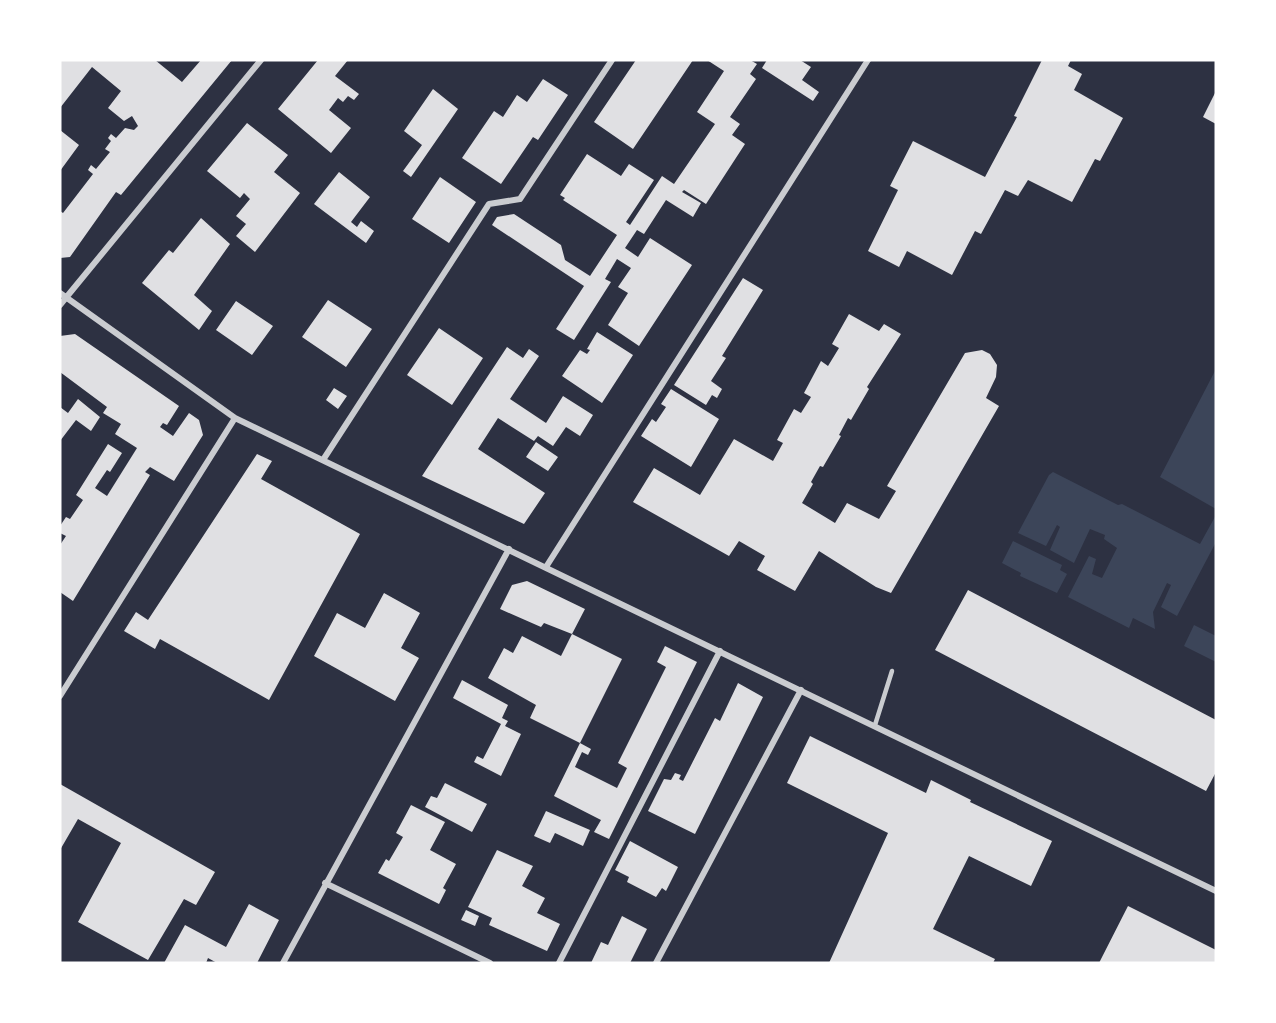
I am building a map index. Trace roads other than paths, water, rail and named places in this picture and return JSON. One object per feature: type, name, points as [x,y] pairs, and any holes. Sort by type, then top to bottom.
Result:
[{"type":"street","points":[[60,305],[63,295],[261,60]]},
{"type":"street","points":[[323,460],[489,204],[520,200],[612,60]]},
{"type":"street","points":[[546,567],[868,60]]},
{"type":"street","points":[[63,295],[235,418],[1216,891]]},
{"type":"street","points":[[60,696],[235,418]]},
{"type":"street","points":[[283,963],[509,549]]},
{"type":"street","points":[[559,963],[720,651]]},
{"type":"street","points":[[656,963],[801,690]]},
{"type":"street","points":[[325,883],[490,963]]},
{"type":"lane","points":[[874,725],[892,671]]}]
